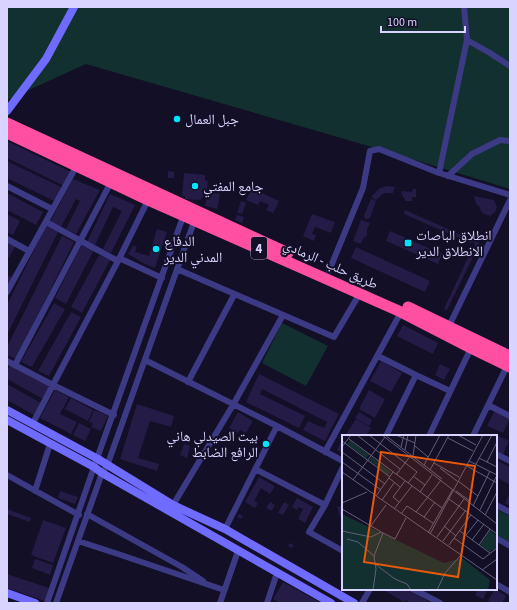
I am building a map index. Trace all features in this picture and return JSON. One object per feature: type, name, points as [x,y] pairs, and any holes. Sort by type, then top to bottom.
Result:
[{"type":"highway","name":"طريق حلب - الرمادي","points":[[7,123],[185,211],[401,312],[471,348],[509,363]]},
{"type":"highway","name":"طريق حلب - الرمادي","points":[[7,133],[148,200],[185,211]]},
{"type":"highway","name":"طريق حلب - الرمادي","points":[[196,216],[329,271],[449,326],[509,363]]},
{"type":"street","points":[[7,111],[46,59],[74,7]]},
{"type":"street","points":[[439,173],[467,40],[464,7]]},
{"type":"street","points":[[467,40],[510,66]]},
{"type":"street","points":[[448,176],[472,154],[500,140],[510,141]]},
{"type":"street","points":[[329,271],[363,188],[370,151],[379,149],[439,173],[510,195]]},
{"type":"street","points":[[7,292],[77,166]]},
{"type":"street","points":[[15,365],[111,182]]},
{"type":"street","points":[[7,186],[52,209]]},
{"type":"street","points":[[33,423],[148,200]]},
{"type":"street","points":[[449,326],[510,200]]},
{"type":"street","points":[[47,603],[185,211]]},
{"type":"street","points":[[56,603],[102,473],[107,466],[196,216]]},
{"type":"street","points":[[46,222],[118,260],[162,278]]},
{"type":"street","points":[[7,239],[29,251]]},
{"type":"street","points":[[177,269],[234,295],[334,337],[360,293]]},
{"type":"street","points":[[188,382],[234,295]]},
{"type":"street","points":[[325,452],[401,312]]},
{"type":"street","points":[[173,505],[233,405],[283,315]]},
{"type":"street","points":[[429,435],[471,348]]},
{"type":"street","points":[[378,356],[450,391]]},
{"type":"street","points":[[145,360],[342,460]]},
{"type":"street","points":[[7,361],[114,415]]},
{"type":"street","points":[[473,435],[509,363]]},
{"type":"street","points":[[387,435],[416,375]]},
{"type":"street","points":[[488,405],[510,416]]},
{"type":"street","points":[[7,410],[98,459],[107,466],[173,505],[225,529],[354,603]]},
{"type":"street","points":[[7,420],[94,467],[277,574],[331,603]]},
{"type":"street","points":[[225,529],[277,426]]},
{"type":"street","points":[[35,491],[50,444]]},
{"type":"street","points":[[497,454],[510,461]]},
{"type":"street","points":[[255,468],[325,504]]},
{"type":"street","points":[[342,469],[309,532],[342,550]]},
{"type":"street","points":[[7,475],[79,515]]},
{"type":"street","points":[[497,505],[510,512]]},
{"type":"street","points":[[87,514],[182,567],[208,585]]},
{"type":"street","points":[[497,539],[510,546]]},
{"type":"street","points":[[78,541],[224,590]]},
{"type":"street","points":[[220,603],[238,551]]},
{"type":"street","points":[[267,603],[277,574]]},
{"type":"street","points":[[497,585],[510,592]]},
{"type":"street","points":[[362,603],[369,590]]},
{"type":"street","points":[[415,590],[440,603]]},
{"type":"street","points":[[7,593],[35,603]]},
{"type":"green space","points":[[7,7],[510,7],[510,189],[379,149],[86,64],[7,100]]},
{"type":"green space","points":[[282,323],[328,346],[306,386],[262,363]]},
{"type":"green space","points":[[497,510],[510,516],[510,543],[497,536]]},
{"type":"building","points":[[7,141],[71,172],[64,186],[7,158]]},
{"type":"building","points":[[7,161],[63,188],[54,201],[7,178]]},
{"type":"building","points":[[168,171],[174,172],[174,178],[168,178]]},
{"type":"building","name":"جامع المفتي","points":[[184,173],[205,175],[205,180],[208,181],[207,191],[204,191],[203,198],[201,198],[201,200],[185,199],[185,196],[182,196]]},
{"type":"building","points":[[73,179],[100,190],[76,234],[66,229],[80,201],[76,199],[61,227],[50,222]]},
{"type":"building","points":[[215,184],[228,188],[226,193],[213,189]]},
{"type":"building","points":[[387,186],[395,187],[393,193],[384,193],[376,200],[371,197],[380,188]]},
{"type":"building","points":[[252,188],[279,201],[273,213],[266,210],[269,205],[260,201],[258,205],[246,200]]},
{"type":"building","points":[[413,189],[416,189],[416,197],[412,197],[412,201],[405,201],[403,195],[401,195],[402,191],[412,192]]},
{"type":"building","points":[[208,192],[220,194],[217,209],[205,206]]},
{"type":"building","points":[[7,193],[43,212],[36,225],[7,210]]},
{"type":"building","points":[[110,194],[135,205],[111,253],[103,249],[122,211],[113,207],[95,245],[87,242]]},
{"type":"building","points":[[474,196],[494,200],[497,207],[495,212],[490,216],[484,214],[476,204]]},
{"type":"building","points":[[371,199],[376,201],[370,218],[365,219],[364,215]]},
{"type":"building","points":[[241,201],[246,203],[242,214],[237,213]]},
{"type":"building","points":[[405,210],[466,237],[465,241],[404,214]]},
{"type":"building","points":[[7,214],[20,221],[13,235],[7,232]]},
{"type":"building","points":[[312,214],[335,222],[331,233],[315,227],[312,234],[316,235],[314,241],[303,236]]},
{"type":"building","points":[[237,215],[244,217],[242,223],[235,220]]},
{"type":"building","points":[[361,220],[370,223],[367,230],[367,236],[363,239],[361,244],[353,241]]},
{"type":"building","points":[[46,226],[58,232],[7,335],[7,305]]},
{"type":"building","points":[[157,229],[167,232],[155,268],[128,254],[133,246],[137,247],[135,252],[149,256]]},
{"type":"building","points":[[390,231],[442,254],[438,264],[386,241]]},
{"type":"building","points":[[62,236],[74,242],[16,359],[7,355],[7,347]]},
{"type":"building","points":[[472,238],[479,242],[477,249],[474,247],[474,242],[467,242]]},
{"type":"building","points":[[7,242],[15,247],[9,258],[7,256]]},
{"type":"building","points":[[82,244],[94,250],[66,304],[55,298]]},
{"type":"building","points":[[356,247],[430,281],[425,292],[351,258]]},
{"type":"building","points":[[470,253],[474,255],[447,310],[444,309]]},
{"type":"building","points":[[99,255],[110,260],[82,313],[71,307]]},
{"type":"building","points":[[7,275],[12,277],[7,288]]},
{"type":"building","points":[[54,303],[65,309],[32,367],[21,362]]},
{"type":"building","points":[[71,312],[81,317],[49,376],[38,371]]},
{"type":"building","points":[[403,325],[438,343],[433,354],[397,336]]},
{"type":"building","points":[[381,361],[402,373],[391,392],[370,381]]},
{"type":"building","points":[[440,364],[450,369],[444,380],[435,375]]},
{"type":"building","points":[[10,365],[50,386],[43,399],[7,379],[7,370]]},
{"type":"building","points":[[259,374],[339,414],[325,441],[303,430],[308,421],[324,428],[327,422],[262,389],[260,394],[305,416],[299,428],[246,402]]},
{"type":"building","points":[[7,384],[41,403],[34,415],[7,400]]},
{"type":"building","points":[[55,390],[69,397],[60,414],[77,422],[71,434],[40,418]]},
{"type":"building","points":[[369,390],[385,399],[375,418],[359,409]]},
{"type":"building","points":[[71,398],[93,410],[88,421],[65,409]]},
{"type":"building","points":[[137,404],[174,416],[171,427],[150,421],[138,458],[159,464],[157,471],[120,459]]},
{"type":"building","points":[[94,410],[108,416],[101,431],[91,427],[93,423],[89,422]]},
{"type":"building","points":[[495,410],[510,418],[503,433],[487,426]]},
{"type":"building","points":[[238,412],[253,421],[246,433],[240,430],[238,433],[229,428]]},
{"type":"building","points":[[359,412],[372,420],[369,426],[355,418]]},
{"type":"building","points":[[356,419],[371,428],[367,435],[346,435]]},
{"type":"building","points":[[79,423],[91,429],[85,441],[73,435]]},
{"type":"building","points":[[497,435],[509,441],[503,454],[497,451]]},
{"type":"building","points":[[342,440],[342,452],[337,450]]},
{"type":"building","points":[[184,444],[190,446],[187,458],[180,455]]},
{"type":"building","points":[[497,460],[510,467],[510,485],[497,478]]},
{"type":"building","points":[[259,477],[275,486],[270,494],[261,488],[254,501],[258,503],[255,508],[245,502]]},
{"type":"building","points":[[60,491],[78,497],[75,504],[58,498]]},
{"type":"building","points":[[510,493],[510,506],[505,503]]},
{"type":"building","points":[[297,498],[313,507],[305,523],[298,519],[303,509],[298,507],[297,510],[292,507]]},
{"type":"building","points":[[270,502],[275,505],[272,511],[266,508]]},
{"type":"building","points":[[284,502],[289,505],[283,515],[278,513]]},
{"type":"building","points":[[342,505],[342,523],[337,507]]},
{"type":"building","points":[[7,509],[31,518],[30,522],[7,514]]},
{"type":"building","points":[[239,514],[243,516],[241,519],[237,517]]},
{"type":"building","points":[[43,520],[66,528],[53,563],[31,555]]},
{"type":"building","points":[[290,543],[294,545],[292,548],[288,546]]},
{"type":"building","points":[[35,559],[53,565],[50,575],[32,568]]},
{"type":"building","points":[[7,574],[49,588],[45,601],[7,588]]},
{"type":"building","points":[[283,582],[321,603],[280,603],[273,599]]},
{"type":"building","points":[[384,590],[410,590],[429,602],[411,603],[406,600],[404,602]]},
{"type":"building","points":[[478,590],[488,590],[483,599],[475,595]]},
{"type":"building","points":[[494,590],[506,596],[502,603],[492,603],[488,601]]},
{"type":"place","name":"جبل العمال","points":[[177,119]]},
{"type":"place","name":"جامع المفتي","points":[[195,186]]},
{"type":"place","name":"انطلاق الباصات الانطلاق الدير","points":[[408,243]]},
{"type":"place","name":"الدفاع المدني الدير","points":[[156,249]]},
{"type":"place","name":"بيت الصيدلي هاني الرافع الضابط","points":[[266,444]]}]
